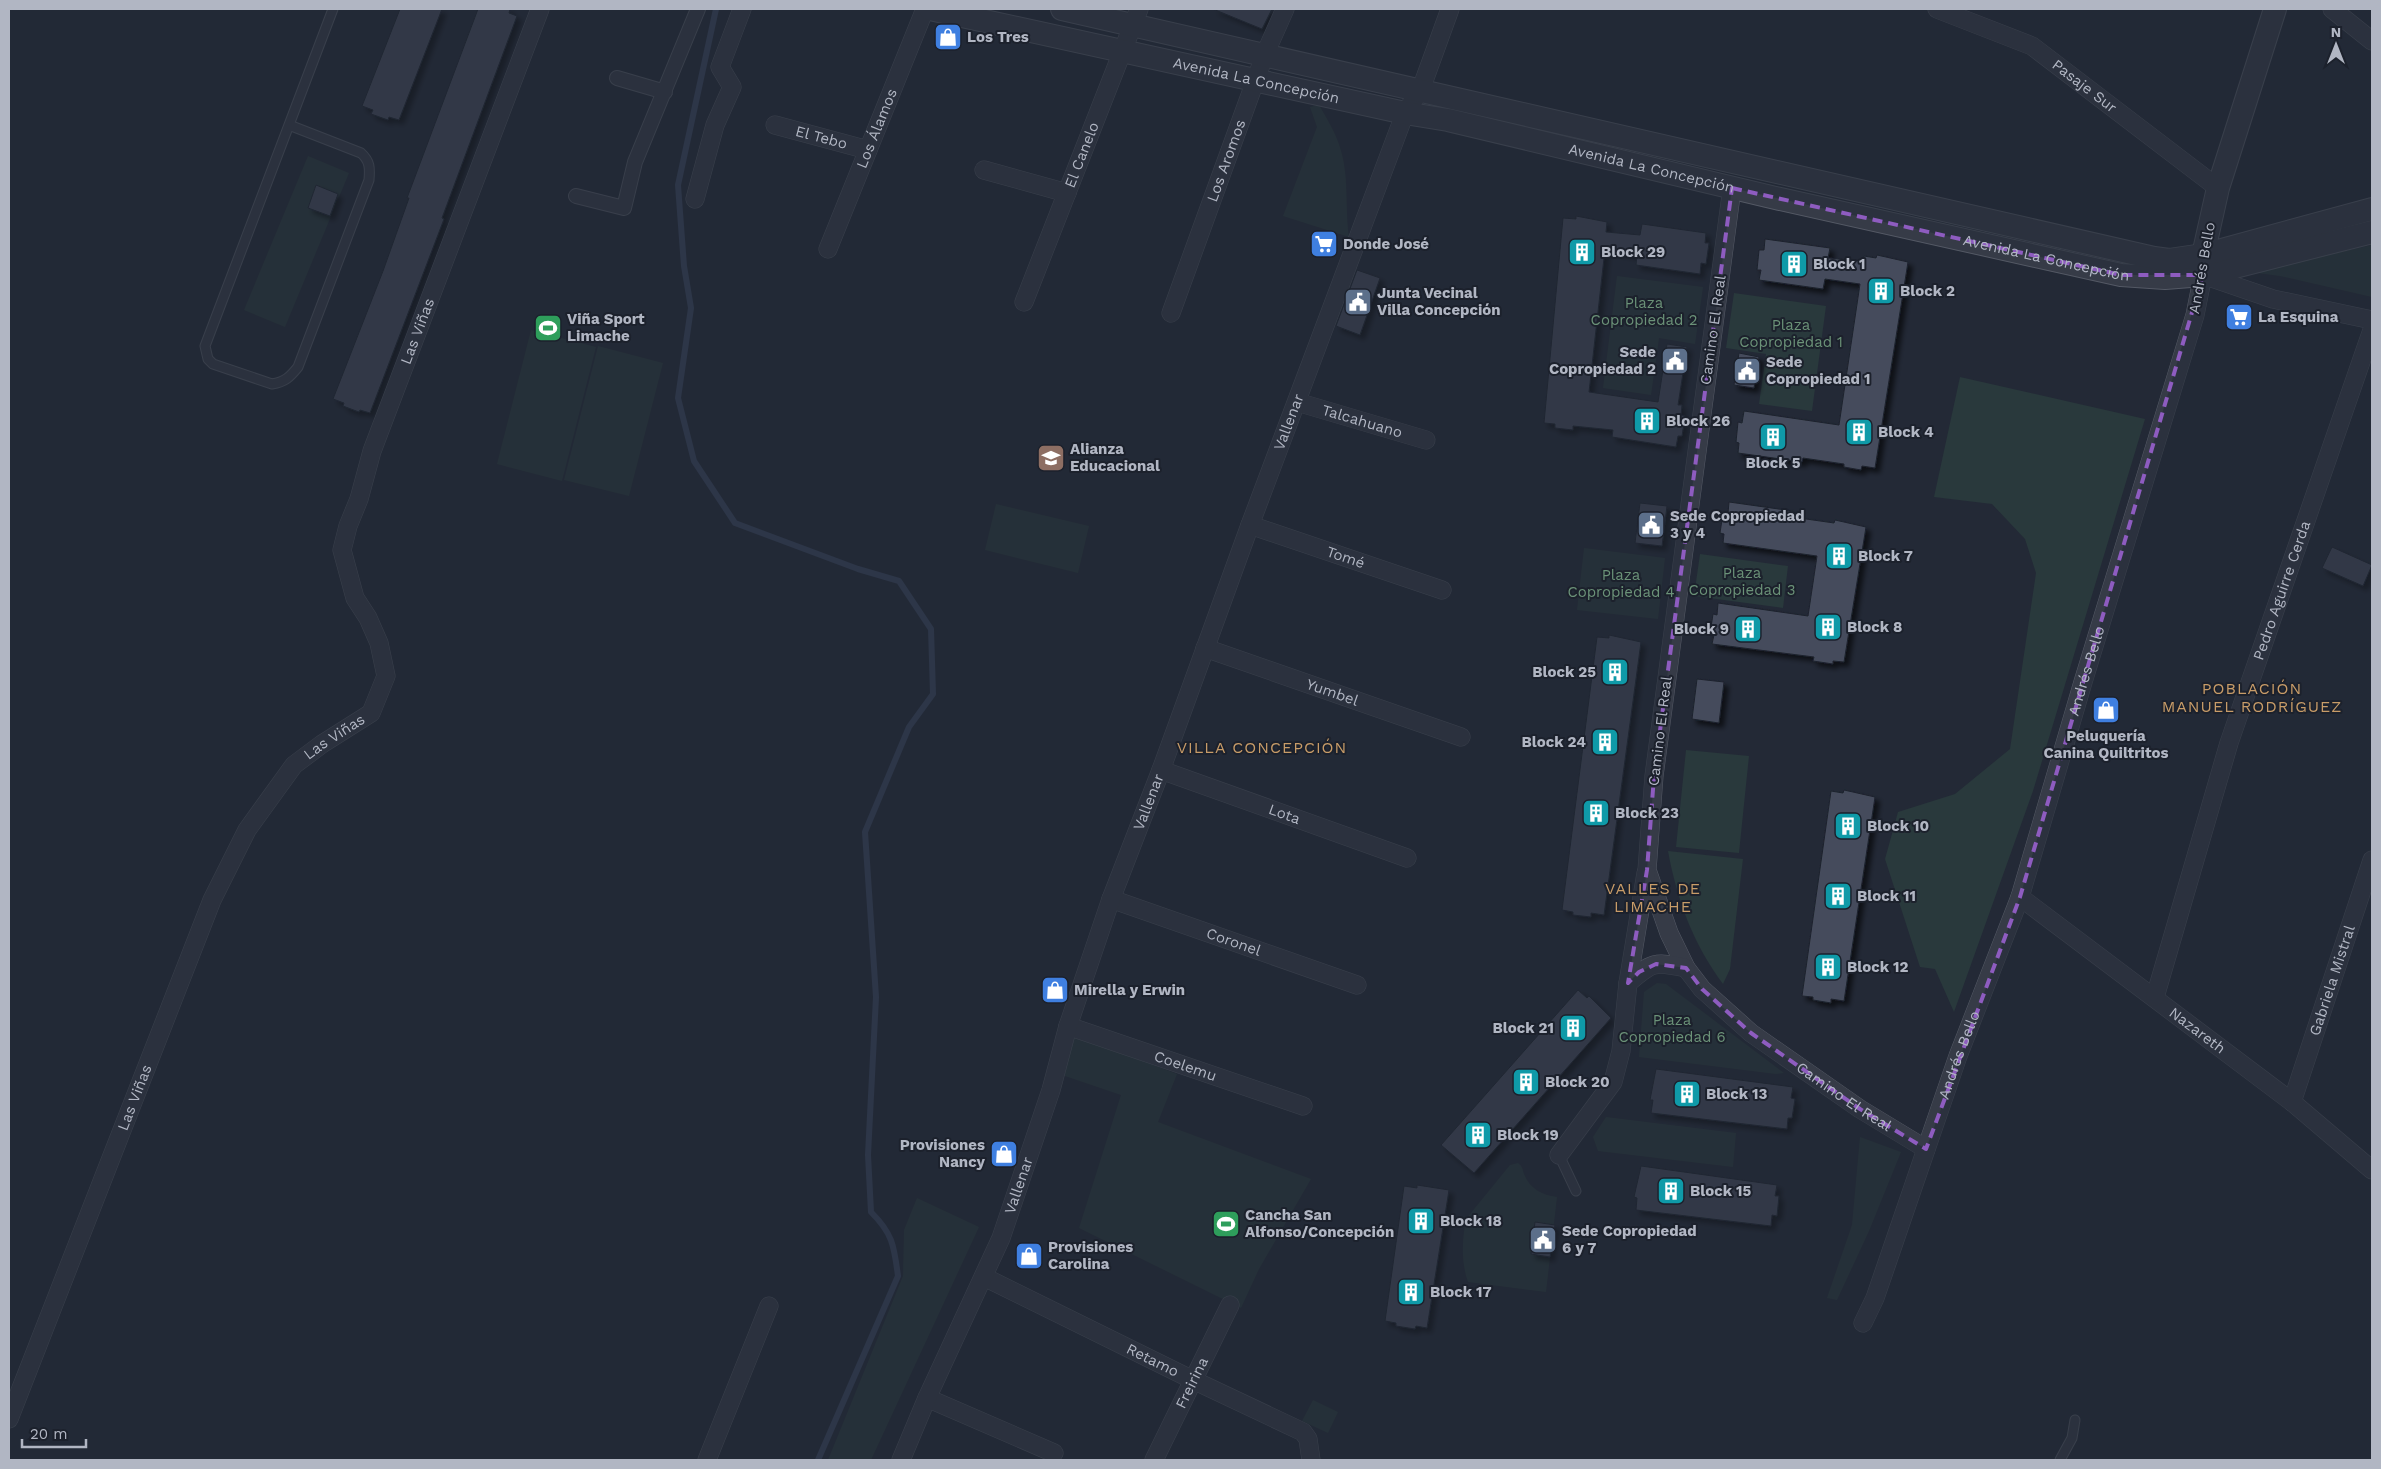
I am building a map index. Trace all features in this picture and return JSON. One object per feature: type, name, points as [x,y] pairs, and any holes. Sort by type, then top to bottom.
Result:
[{"type":"street","name":"Las Viñas","points":[[9,1418],[212,900],[247,830],[294,766],[322,744],[372,713],[386,676],[379,643],[368,618],[355,598],[342,550],[372,451],[540,9]]},
{"type":"street","points":[[576,196],[624,208],[635,162],[698,9]]},
{"type":"street","points":[[695,199],[715,125],[732,86],[720,67],[742,9]]},
{"type":"street","name":"Los Álamos","points":[[828,249],[925,9]]},
{"type":"street","name":"Avenida La Concepción","points":[[930,9],[1405,113],[1448,120],[1732,188],[2121,275],[2165,278],[2372,209]]},
{"type":"street","name":"Avenida La Concepción","points":[[1062,9],[1136,17],[1265,54],[2154,258],[2203,265],[2372,232]]},
{"type":"street","name":"Los Aromos","points":[[1171,313],[1265,54],[1284,9]]},
{"type":"street","name":"Vallenar","points":[[901,1460],[926,1398],[1002,1238],[1051,1090],[1068,1026],[1111,899],[1161,770],[1250,525],[1405,113],[1421,89],[1450,9]]},
{"type":"street","name":"Pasaje Sur","points":[[1937,9],[2032,46],[2218,188]]},
{"type":"street","name":"Andrés Bello","points":[[1862,1323],[1875,1298],[1958,1056],[2020,897],[2083,682],[2195,315],[2218,188],[2275,9]]},
{"type":"street","points":[[2332,9],[2372,41]]},
{"type":"street","name":"El Canelo","points":[[1024,302],[1136,17]]},
{"type":"street","points":[[617,78],[665,92]]},
{"type":"street","name":"El Tebo","points":[[774,125],[868,150]]},
{"type":"street","points":[[984,170],[1067,193]]},
{"type":"street","name":"Camino El Real","points":[[1732,188],[1654,776],[1647,870],[1669,933],[1686,968],[1702,989],[1751,1033],[1860,1109],[1926,1149]]},
{"type":"street","points":[[2203,265],[2273,299],[2372,320]]},
{"type":"street","name":"Pedro Aguirre Cerda","points":[[2155,997],[2229,743],[2372,330]]},
{"type":"street","name":"Talcahuano","points":[[1296,402],[1426,440]]},
{"type":"street","name":"Tomé","points":[[1250,525],[1442,590]]},
{"type":"street","name":"Yumbel","points":[[1205,648],[1461,737]]},
{"type":"street","name":"Lota","points":[[1161,770],[1407,858]]},
{"type":"street","name":"Gabriela Mistral","points":[[2292,1102],[2372,860]]},
{"type":"street","points":[[1559,1155],[1613,1082],[1621,1051],[1628,983],[1647,870]]},
{"type":"street","name":"Nazareth","points":[[2020,897],[2292,1102],[2372,1170]]},
{"type":"street","name":"Coronel","points":[[1111,899],[1357,985]]},
{"type":"street","points":[[1628,983],[1639,972],[1656,964],[1686,968]]},
{"type":"street","name":"Coelemu","points":[[1068,1026],[1303,1106]]},
{"type":"street","name":"Retamo","points":[[984,1277],[1303,1432],[1308,1439],[1311,1454]]},
{"type":"street","name":"Freirina","points":[[1154,1460],[1230,1305]]},
{"type":"street","points":[[707,1460],[769,1306]]},
{"type":"street","points":[[926,1398],[1054,1453]]},
{"type":"lane","points":[[289,125],[361,153],[367,158],[370,171],[298,367],[291,377],[282,382],[272,384],[213,364],[208,360],[205,346],[333,9]]},
{"type":"lane","points":[[1559,1155],[1576,1190]]},
{"type":"lane","points":[[2060,1460],[2072,1438],[2075,1420]]},
{"type":"highlighted area","points":[[1732,188],[2121,275],[2203,275],[2020,897],[1926,1149],[1860,1109],[1751,1033],[1702,989],[1686,968],[1656,964],[1639,972],[1628,983],[1647,870],[1654,776]]},
{"type":"green space","points":[[1319,105],[1337,139],[1343,161],[1349,237],[1283,216],[1317,127],[1310,107]]},
{"type":"green space","points":[[308,156],[349,173],[285,327],[244,310]]},
{"type":"green space","points":[[2372,245],[2372,297],[2280,276],[2250,272]]},
{"type":"green space","name":"Plaza Copropiedad 2","points":[[1617,276],[1703,287],[1695,344],[1659,338],[1651,395],[1603,388]]},
{"type":"green space","name":"Plaza Copropiedad 1","points":[[1734,293],[1826,306],[1812,411],[1759,404],[1766,354],[1726,348]]},
{"type":"green space","points":[[531,330],[596,347],[562,481],[497,464]]},
{"type":"green space","points":[[598,346],[663,363],[629,496],[564,480]]},
{"type":"green space","points":[[1960,377],[2145,419],[2033,791],[1954,1012],[1935,969],[1920,967],[1885,859],[1898,812],[1955,794],[2010,749],[2036,573],[2025,539],[1992,504],[1934,497]]},
{"type":"green space","points":[[996,504],[1089,526],[1078,573],[985,550]]},
{"type":"green space","name":"Plaza Copropiedad 4","points":[[1584,548],[1665,558],[1658,619],[1577,610]]},
{"type":"green space","name":"Plaza Copropiedad 3","points":[[1700,554],[1788,566],[1783,608],[1694,596]]},
{"type":"green space","points":[[1686,750],[1749,756],[1739,853],[1676,847]]},
{"type":"green space","points":[[1668,851],[1743,859],[1730,969],[1723,984],[1703,953],[1688,921],[1676,887]]},
{"type":"green space","name":"Plaza Copropiedad 6","points":[[1657,983],[1666,984],[1784,1073],[1776,1074],[1639,1057],[1644,992]]},
{"type":"green space","points":[[1072,1034],[1177,1074],[1158,1122],[1311,1179],[1259,1269],[1241,1308],[1079,1228],[1121,1095],[1059,1074]]},
{"type":"green space","points":[[1606,1117],[1736,1133],[1733,1167],[1598,1151],[1593,1137]]},
{"type":"green space","points":[[1860,1137],[1901,1152],[1869,1231],[1837,1300],[1827,1298],[1852,1225]]},
{"type":"green space","points":[[1518,1163],[1533,1187],[1546,1195],[1557,1197],[1546,1292],[1468,1282],[1464,1267],[1463,1251],[1466,1219],[1510,1165]]},
{"type":"green space","points":[[917,1198],[979,1227],[871,1460],[828,1460],[903,1276],[904,1230]]},
{"type":"green space","points":[[1313,1400],[1338,1412],[1328,1433],[1302,1421]]},
{"type":"building","points":[[400,9],[442,9],[399,120],[389,117],[388,120],[371,114],[373,110],[362,106]]},
{"type":"building","points":[[478,9],[510,9],[509,13],[517,16],[442,218],[444,219],[370,413],[360,410],[359,412],[343,406],[344,403],[333,399],[383,271],[409,198],[407,198]]},
{"type":"building","points":[[1213,9],[1272,9],[1262,29]]},
{"type":"building","points":[[316,185],[338,194],[330,216],[308,208]]},
{"type":"building","points":[[1576,216],[1607,222],[1606,232],[1640,235],[1642,224],[1706,233],[1705,243],[1709,243],[1706,264],[1701,263],[1700,274],[1636,265],[1637,255],[1605,249],[1589,392],[1658,402],[1667,344],[1687,347],[1678,405],[1682,405],[1681,415],[1685,416],[1682,436],[1678,436],[1676,447],[1612,437],[1613,430],[1573,426],[1573,430],[1555,428],[1555,424],[1544,423],[1563,218],[1576,219]]},
{"type":"building","points":[[1765,239],[1830,248],[1828,258],[1863,261],[1864,256],[1876,258],[1877,255],[1908,262],[1875,468],[1862,466],[1861,470],[1844,467],[1844,464],[1803,458],[1802,462],[1738,453],[1739,443],[1736,442],[1738,422],[1742,423],[1744,411],[1839,425],[1860,284],[1825,279],[1823,289],[1759,280],[1761,270],[1757,270],[1759,250],[1764,250]]},
{"type":"building","name":"Junta Vecinal Villa Concepción","points":[[1357,270],[1380,278],[1360,335],[1336,326]]},
{"type":"building","name":"Sede Copropiedad 1","points":[[1739,353],[1759,357],[1754,388],[1734,385]]},
{"type":"building","points":[[1729,502],[1793,511],[1792,517],[1834,523],[1835,520],[1866,527],[1844,662],[1833,661],[1833,664],[1813,661],[1814,657],[1712,644],[1714,635],[1710,634],[1713,614],[1717,615],[1718,603],[1808,616],[1817,556],[1723,543],[1724,534],[1720,533],[1723,513],[1728,513]]},
{"type":"building","name":"Sede Copropiedad 3 y 4","points":[[1640,503],[1667,506],[1662,546],[1635,543]]},
{"type":"building","points":[[2332,547],[2372,565],[2363,586],[2322,568]]},
{"type":"building","points":[[1609,635],[1641,642],[1604,915],[1591,913],[1591,917],[1573,915],[1573,912],[1562,910],[1597,637],[1609,638]]},
{"type":"building","points":[[1697,679],[1724,682],[1719,723],[1692,719]]},
{"type":"building","points":[[1844,790],[1875,797],[1844,1001],[1831,999],[1831,1003],[1813,1000],[1813,997],[1802,996],[1831,791],[1843,793]]},
{"type":"building","points":[[1578,990],[1587,998],[1589,996],[1611,1018],[1474,1173],[1441,1145]]},
{"type":"building","points":[[1656,1069],[1793,1087],[1791,1098],[1795,1099],[1792,1118],[1788,1118],[1787,1129],[1651,1113],[1653,1100],[1650,1100]]},
{"type":"building","points":[[1641,1166],[1777,1185],[1775,1196],[1779,1196],[1777,1216],[1772,1215],[1771,1226],[1636,1210],[1637,1198],[1634,1197]]},
{"type":"building","points":[[1417,1185],[1449,1190],[1427,1328],[1416,1326],[1415,1329],[1396,1326],[1396,1323],[1385,1321],[1404,1186],[1417,1188]]},
{"type":"building","name":"Sede Copropiedad 6 y 7","points":[[1535,1222],[1555,1225],[1550,1257],[1531,1254]]},
{"type":"waterway","points":[[716,9],[678,185],[684,266],[691,308],[678,398],[694,461],[735,523],[858,569],[899,581],[931,629],[933,694],[909,727],[865,832],[876,997],[868,1155],[871,1212],[884,1227],[891,1241],[898,1276],[818,1460]]},
{"type":"place","name":"Los Tres","points":[[948,37]]},
{"type":"place","name":"Donde José","points":[[1324,244]]},
{"type":"place","name":"Block 29","points":[[1582,252]]},
{"type":"place","name":"Block 1","points":[[1794,264]]},
{"type":"place","name":"Block 2","points":[[1881,291]]},
{"type":"place","name":"Junta Vecinal Villa Concepción","points":[[1358,302]]},
{"type":"place","name":"La Esquina","points":[[2239,317]]},
{"type":"place","name":"Viña Sport Limache","points":[[548,328]]},
{"type":"place","name":"Sede Copropiedad 2","points":[[1675,361]]},
{"type":"place","name":"Sede Copropiedad 1","points":[[1747,371]]},
{"type":"place","name":"Block 26","points":[[1647,421]]},
{"type":"place","name":"Block 4","points":[[1859,432]]},
{"type":"place","name":"Block 5","points":[[1773,437]]},
{"type":"place","name":"Alianza Educacional","points":[[1051,458]]},
{"type":"place","name":"Sede Copropiedad 3 y 4","points":[[1651,525]]},
{"type":"place","name":"Block 7","points":[[1839,556]]},
{"type":"place","name":"Block 8","points":[[1828,627]]},
{"type":"place","name":"Block 9","points":[[1748,629]]},
{"type":"place","name":"Block 25","points":[[1615,672]]},
{"type":"place","name":"Peluquería Canina Quiltritos","points":[[2106,710]]},
{"type":"place","name":"Block 24","points":[[1605,742]]},
{"type":"place","name":"Block 23","points":[[1596,813]]},
{"type":"place","name":"Block 10","points":[[1848,826]]},
{"type":"place","name":"Block 11","points":[[1838,896]]},
{"type":"place","name":"Block 12","points":[[1828,967]]},
{"type":"place","name":"Mirella y Erwin","points":[[1055,990]]},
{"type":"place","name":"Block 21","points":[[1573,1028]]},
{"type":"place","name":"Block 20","points":[[1526,1082]]},
{"type":"place","name":"Block 13","points":[[1687,1094]]},
{"type":"place","name":"Block 19","points":[[1478,1135]]},
{"type":"place","name":"Provisiones Nancy","points":[[1004,1154]]},
{"type":"place","name":"Block 15","points":[[1671,1191]]},
{"type":"place","name":"Block 18","points":[[1421,1221]]},
{"type":"place","name":"Cancha San Alfonso/Concepción","points":[[1226,1224]]},
{"type":"place","name":"Sede Copropiedad 6 y 7","points":[[1543,1240]]},
{"type":"place","name":"Provisiones Carolina","points":[[1029,1256]]},
{"type":"place","name":"Block 17","points":[[1411,1292]]},
{"type":"district","name":"POBLACIÓN MANUEL RODRÍGUEZ","points":[[2252,697]]},
{"type":"district","name":"VILLA CONCEPCIÓN","points":[[1262,747]]},
{"type":"district","name":"VALLES DE LIMACHE","points":[[1653,897]]}]
